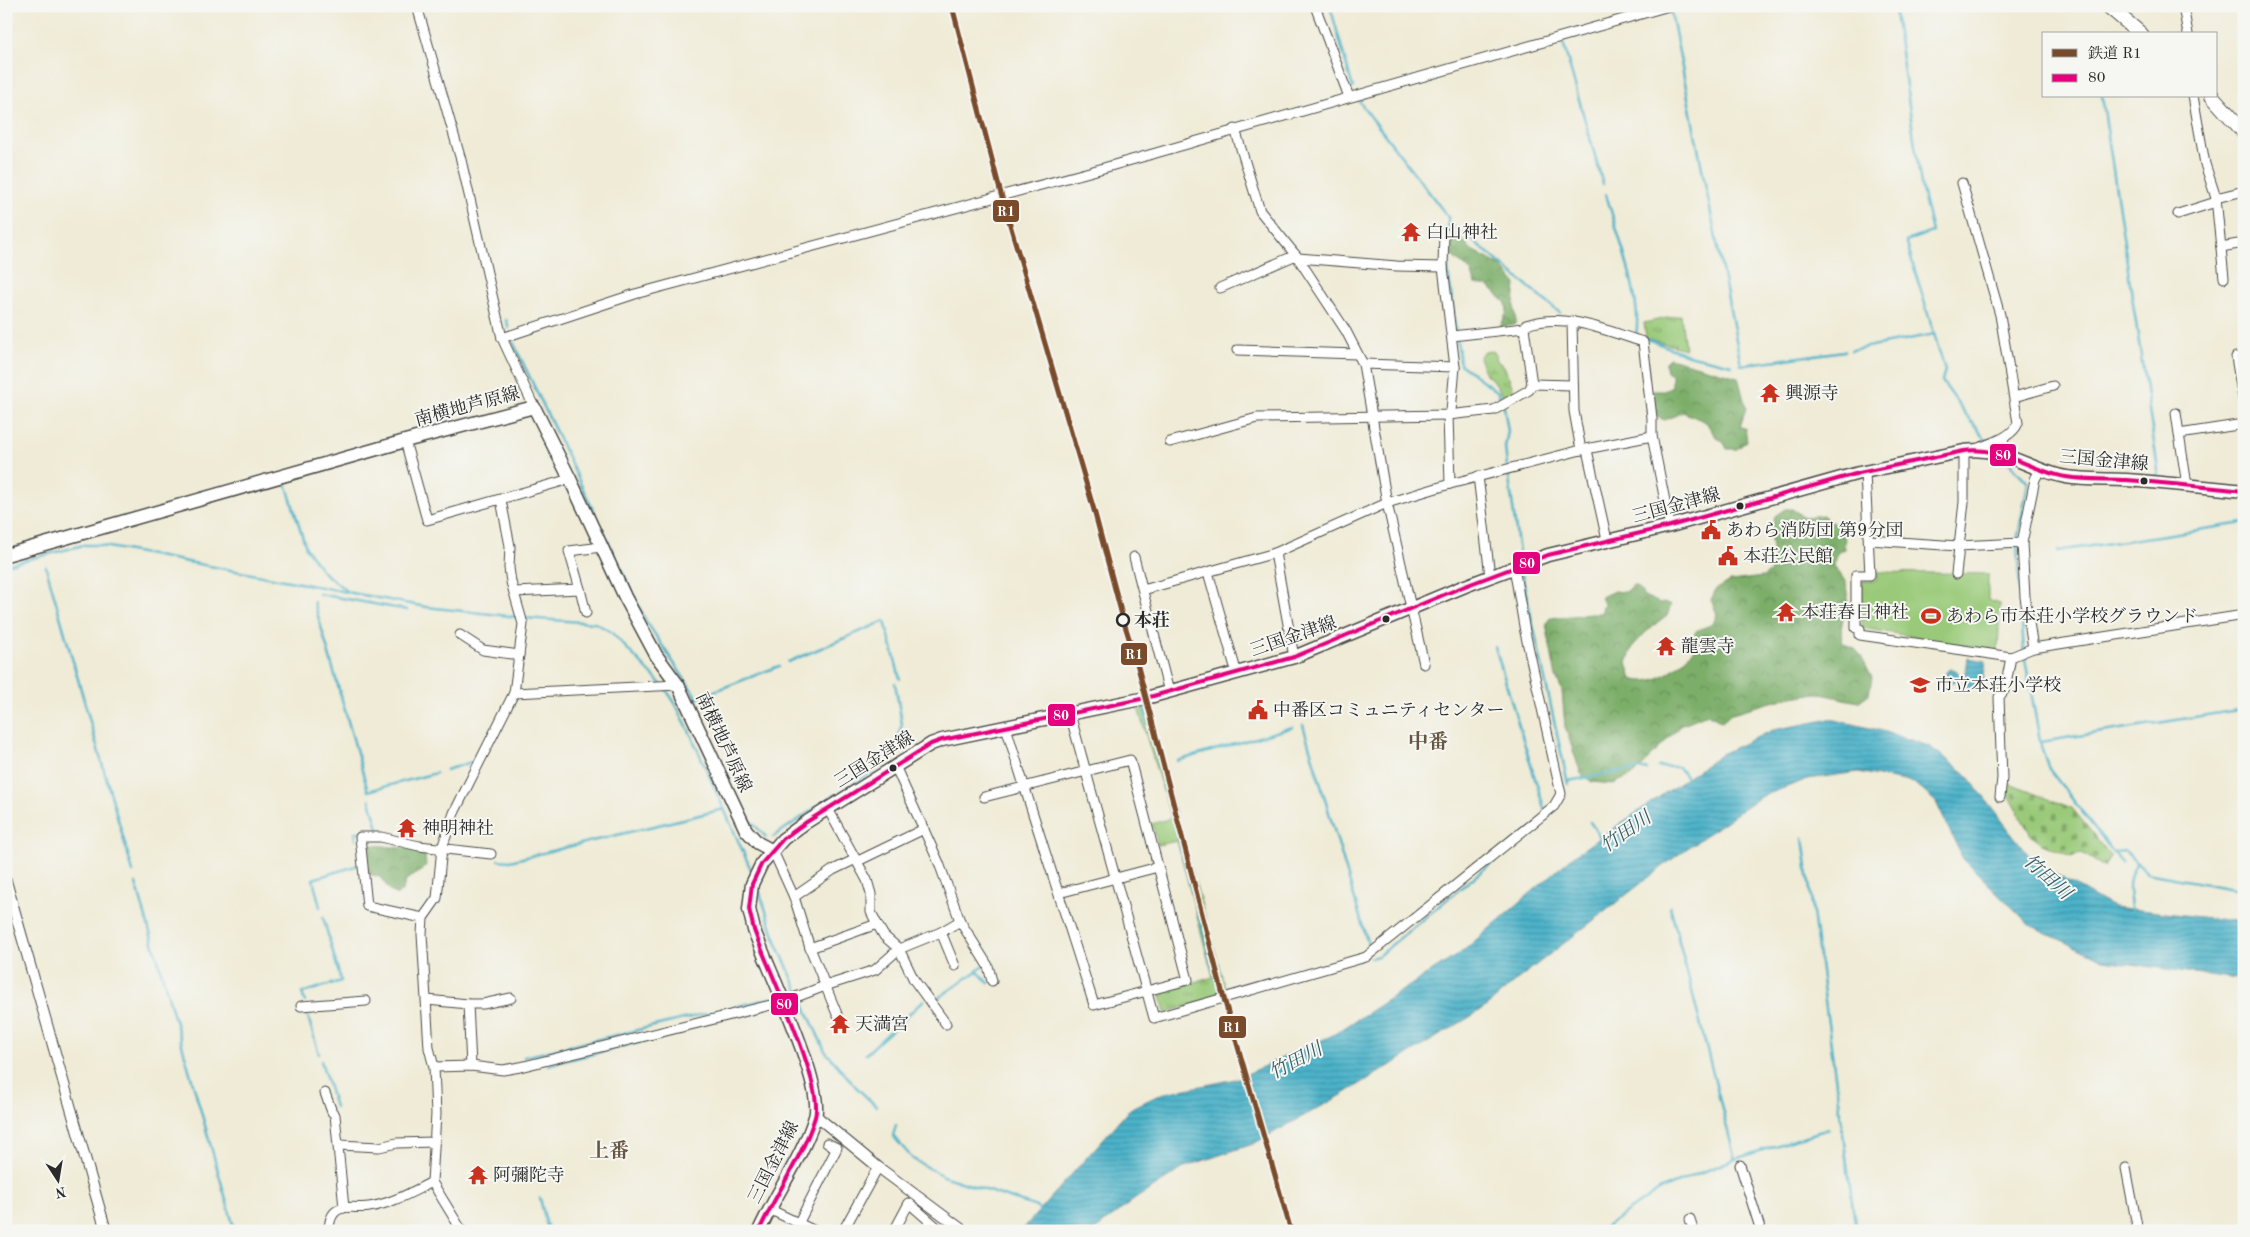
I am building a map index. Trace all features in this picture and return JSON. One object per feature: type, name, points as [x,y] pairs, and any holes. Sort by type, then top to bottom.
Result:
[{"type":"main road","points":[[2108,6],[2139,32]]},
{"type":"main road","points":[[2214,98],[2244,132]]},
{"type":"main road","name":"南横地芦原線","points":[[6,555],[405,441],[534,407],[625,597],[656,654],[678,686],[746,830],[758,843],[773,851]]},
{"type":"main road","name":"三国金津線","points":[[759,1231],[768,1209],[816,1116],[810,1071],[784,1002],[758,942],[749,908],[752,884],[762,863],[783,839],[917,751],[942,740],[1169,692],[1294,658],[1361,631],[1410,608],[1548,555],[1670,526],[1865,472],[1970,450],[2009,456],[2040,470],[2066,477],[2188,485],[2244,491]]},
{"type":"street","points":[[417,6],[461,160],[502,338],[534,407]]},
{"type":"street","points":[[1315,6],[1349,97]]},
{"type":"street","points":[[502,338],[635,294],[1093,171],[1669,6]]},
{"type":"street","points":[[2183,6],[2188,32]]},
{"type":"street","points":[[2193,98],[2205,164],[2216,200],[2224,278]]},
{"type":"street","points":[[1236,129],[1260,211],[1297,257],[1346,331],[1363,364],[1387,503],[1424,664]]},
{"type":"street","points":[[1956,574],[1970,450],[2002,439],[2016,429],[2018,423],[2000,315],[1962,184]]},
{"type":"street","points":[[2178,214],[2244,191]]},
{"type":"street","points":[[1444,232],[1443,267],[1455,335],[1455,367],[1448,415],[1450,484]]},
{"type":"street","points":[[2221,247],[2244,243]]},
{"type":"street","points":[[1220,288],[1297,257],[1397,266],[1443,267]]},
{"type":"street","points":[[1455,335],[1524,328],[1526,325],[1542,320],[1572,321],[1643,342],[1652,418],[1652,436],[1670,526]]},
{"type":"street","points":[[1572,321],[1574,411],[1608,540]]},
{"type":"street","points":[[1170,442],[1257,418],[1448,415],[1494,410],[1529,390],[1532,384],[1524,328]]},
{"type":"street","points":[[1237,350],[1357,354]]},
{"type":"street","points":[[2236,357],[2244,405]]},
{"type":"street","points":[[1363,364],[1455,367]]},
{"type":"street","points":[[1532,384],[1573,385]]},
{"type":"street","points":[[2014,397],[2053,386]]},
{"type":"street","points":[[2176,413],[2188,485]]},
{"type":"street","points":[[2179,434],[2244,424]]},
{"type":"street","points":[[1143,590],[1275,553],[1387,503],[1499,470],[1652,436]]},
{"type":"street","points":[[2002,439],[2009,456]]},
{"type":"street","points":[[405,441],[427,520],[570,479]]},
{"type":"street","points":[[2033,648],[2025,597],[2022,543],[2036,478],[2040,470]]},
{"type":"street","points":[[1865,472],[1870,575],[1856,575],[1856,628],[1860,629],[1860,634],[2011,657],[2033,648],[2244,615]]},
{"type":"street","points":[[1478,476],[1490,576]]},
{"type":"street","points":[[462,1231],[432,1182],[436,1114],[434,1066],[429,1048],[422,934],[423,918],[437,898],[442,848],[454,813],[514,693],[523,624],[509,568],[510,546],[501,500]]},
{"type":"street","points":[[1869,540],[1958,546],[2022,543]]},
{"type":"street","points":[[586,613],[569,550],[602,548]]},
{"type":"street","points":[[1275,553],[1294,658]]},
{"type":"street","points":[[1134,557],[1169,692]]},
{"type":"street","points":[[1070,714],[1154,1018],[1366,957],[1554,806],[1561,794],[1525,632],[1518,566]]},
{"type":"street","points":[[1208,572],[1237,674]]},
{"type":"street","points":[[514,592],[580,589]]},
{"type":"street","points":[[460,635],[483,650],[519,655]]},
{"type":"street","points":[[2000,797],[2002,778],[1999,698],[2005,689],[2011,657]]},
{"type":"street","points":[[514,693],[678,686]]},
{"type":"street","points":[[984,798],[1024,787],[1130,760],[1188,980],[1094,1005],[1024,787],[1006,727]]},
{"type":"street","points":[[895,766],[924,829],[960,921],[988,966],[992,981]]},
{"type":"street","points":[[828,809],[867,880],[871,894],[872,912],[877,924],[884,936],[898,949],[914,980],[946,1024]]},
{"type":"street","points":[[794,897],[833,870],[924,829]]},
{"type":"street","points":[[423,918],[367,906],[360,837],[381,837],[419,846],[491,854]]},
{"type":"street","points":[[773,851],[794,897],[810,948],[837,1014]]},
{"type":"street","points":[[1059,893],[1158,867]]},
{"type":"street","points":[[6,881],[106,1231]]},
{"type":"street","points":[[434,1066],[471,1066],[503,1070],[520,1067],[784,1002],[875,970],[898,949],[940,932],[960,921]]},
{"type":"street","points":[[810,948],[877,924]]},
{"type":"street","points":[[940,932],[956,966]]},
{"type":"street","points":[[426,1000],[483,1004],[511,998]]},
{"type":"street","points":[[301,1006],[366,1001]]},
{"type":"street","points":[[468,1004],[471,1066]]},
{"type":"street","points":[[325,1093],[335,1115],[344,1208]]},
{"type":"street","points":[[816,1116],[878,1167],[964,1231]]},
{"type":"street","points":[[339,1145],[379,1147],[397,1143],[434,1142]]},
{"type":"street","points":[[799,1222],[837,1148],[827,1143]]},
{"type":"street","points":[[1740,1165],[1761,1231]]},
{"type":"street","points":[[843,1231],[878,1167]]},
{"type":"street","points":[[2126,1168],[2138,1231]]},
{"type":"street","points":[[329,1231],[329,1222],[335,1212],[344,1208],[370,1207],[405,1196],[432,1182]]},
{"type":"street","points":[[894,1231],[909,1203],[941,1231]]},
{"type":"street","points":[[768,1209],[816,1231]]},
{"type":"street","points":[[1690,1219],[1693,1231]]},
{"type":"green space","points":[[1459,236],[1472,250],[1501,266],[1516,284],[1514,305],[1516,322],[1514,325],[1500,327],[1507,312],[1506,303],[1488,286],[1475,284],[1471,272],[1453,256],[1451,252],[1452,240]]},
{"type":"green space","points":[[1681,315],[1685,349],[1646,338],[1644,323]]},
{"type":"green space","points":[[1493,351],[1498,362],[1504,366],[1515,393],[1504,398],[1496,384],[1486,374],[1479,358],[1483,352]]},
{"type":"green space","points":[[1670,358],[1738,377],[1746,408],[1740,427],[1745,428],[1747,441],[1737,449],[1727,449],[1723,441],[1715,436],[1706,422],[1683,412],[1665,420],[1657,417],[1652,391],[1664,391],[1672,387],[1672,375],[1667,372],[1665,363]]},
{"type":"green space","points":[[1785,509],[1792,509],[1804,517],[1823,515],[1843,532],[1844,549],[1841,550],[1835,559],[1834,567],[1843,578],[1848,596],[1841,632],[1843,643],[1860,654],[1872,678],[1869,694],[1858,702],[1817,693],[1786,698],[1732,713],[1722,722],[1707,714],[1681,725],[1635,774],[1613,784],[1592,782],[1581,774],[1565,727],[1562,691],[1556,677],[1546,624],[1550,618],[1601,613],[1604,604],[1601,597],[1614,591],[1626,592],[1633,585],[1639,588],[1644,596],[1660,603],[1664,602],[1671,605],[1667,616],[1646,632],[1633,646],[1627,663],[1632,679],[1641,681],[1659,678],[1676,667],[1697,647],[1691,641],[1696,631],[1713,624],[1717,614],[1711,600],[1716,589],[1731,581],[1763,577],[1771,571],[1774,562],[1770,535],[1775,516]]},
{"type":"green space","name":"あわら市本荘小学校グラウンド","points":[[1877,572],[1988,574],[1988,600],[2000,604],[1998,651],[1862,628],[1862,581],[1876,581]]},
{"type":"green space","points":[[1145,706],[1227,994],[1165,1013],[1160,992],[1213,977],[1177,841],[1158,845],[1152,824],[1171,818],[1138,708]]},
{"type":"green space","points":[[2007,783],[2072,808],[2111,856],[2104,867],[2082,853],[2071,856],[2042,844],[2031,835],[2006,792]]},
{"type":"green space","points":[[366,846],[424,850],[426,865],[422,871],[407,879],[402,891],[397,895],[391,892],[380,877],[368,874],[365,850]]},
{"type":"water","points":[[1968,658],[1986,661],[1982,689],[1964,687]]},
{"type":"water","points":[[1949,669],[1955,669],[1959,676],[1955,683],[1949,683],[1945,679],[1945,673]]},
{"type":"water","name":"竹田川","points":[[1831,719],[1883,731],[1929,746],[1965,773],[2034,862],[2113,907],[2244,922],[2244,980],[2103,960],[2030,925],[1963,859],[1936,802],[1914,783],[1858,772],[1808,779],[1760,797],[1675,857],[1518,979],[1486,1007],[1342,1095],[1253,1144],[1187,1166],[1135,1199],[1094,1231],[1021,1231],[1130,1109],[1161,1094],[1236,1079],[1333,1035],[1462,952],[1576,854],[1725,752],[1773,730]]},
{"type":"waterway","points":[[1330,6],[1353,88]]},
{"type":"waterway","points":[[1682,6],[1671,12],[1741,365],[1844,351]]},
{"type":"waterway","points":[[1894,6],[1921,185],[1932,232],[1906,241],[1945,370],[1942,381],[1989,443]]},
{"type":"waterway","points":[[1563,43],[1603,184]]},
{"type":"waterway","points":[[2102,98],[2159,476],[2156,476]]},
{"type":"waterway","points":[[1358,100],[1448,217],[1448,270],[1456,332]]},
{"type":"waterway","points":[[1606,194],[1636,303],[1636,335],[1628,333]]},
{"type":"waterway","points":[[1448,227],[1454,226]]},
{"type":"waterway","points":[[1464,233],[1560,313]]},
{"type":"waterway","points":[[1574,317],[1584,320]]},
{"type":"waterway","points":[[506,320],[509,328]]},
{"type":"waterway","points":[[1851,350],[1935,334]]},
{"type":"waterway","points":[[1457,338],[1460,364],[1498,392],[1502,402]]},
{"type":"waterway","points":[[1647,339],[1688,355],[1732,365]]},
{"type":"waterway","points":[[513,342],[646,621],[697,698],[779,666]]},
{"type":"waterway","points":[[1504,407],[1508,431],[1505,447],[1507,466]]},
{"type":"waterway","points":[[2009,462],[2028,483],[2017,541]]},
{"type":"waterway","points":[[1508,471],[1520,560]]},
{"type":"waterway","points":[[285,480],[306,548],[323,572],[347,591]]},
{"type":"waterway","points":[[2058,551],[2244,523]]},
{"type":"waterway","points":[[6,565],[84,545],[98,545],[426,607],[518,617]]},
{"type":"waterway","points":[[2017,546],[2024,654],[2041,746],[2049,769],[2121,862]]},
{"type":"waterway","points":[[46,567],[133,872]]},
{"type":"waterway","points":[[1521,570],[1568,784]]},
{"type":"waterway","points":[[319,594],[407,610]]},
{"type":"waterway","points":[[314,602],[368,791],[436,773]]},
{"type":"waterway","points":[[524,618],[595,623],[610,631],[661,684]]},
{"type":"waterway","points":[[788,662],[885,621],[900,679]]},
{"type":"waterway","points":[[1495,647],[1544,808]]},
{"type":"waterway","points":[[893,753],[902,724],[895,683]]},
{"type":"waterway","points":[[665,688],[688,728],[752,872]]},
{"type":"waterway","points":[[1143,706],[1220,995]]},
{"type":"waterway","points":[[696,707],[711,741]]},
{"type":"waterway","points":[[2041,742],[2244,709]]},
{"type":"waterway","points":[[1303,725],[1370,951]]},
{"type":"waterway","points":[[1177,761],[1293,727]]},
{"type":"waterway","points":[[841,792],[891,760]]},
{"type":"waterway","points":[[446,770],[475,761]]},
{"type":"waterway","points":[[1658,767],[1679,767],[1689,781]]},
{"type":"waterway","points":[[1568,781],[1628,770],[1647,769]]},
{"type":"waterway","points":[[773,837],[834,795]]},
{"type":"waterway","points":[[356,839],[355,832],[379,832],[370,800]]},
{"type":"waterway","points":[[498,860],[510,861],[724,809]]},
{"type":"waterway","points":[[744,814],[766,837]]},
{"type":"waterway","points":[[1370,958],[1378,956],[1551,814]]},
{"type":"waterway","name":"竹田川","points":[[1590,822],[1602,840]]},
{"type":"waterway","points":[[1803,838],[1856,1231]]},
{"type":"waterway","points":[[2114,852],[2125,851],[2147,873],[2244,890]]},
{"type":"waterway","points":[[2132,912],[2129,886],[2131,874],[2138,863]]},
{"type":"waterway","points":[[320,907],[313,879],[359,865]]},
{"type":"waterway","points":[[136,883],[235,1231]]},
{"type":"waterway","points":[[757,884],[777,944],[799,993]]},
{"type":"waterway","points":[[1670,906],[1735,1159]]},
{"type":"waterway","points":[[305,1002],[302,993],[341,981],[323,917]]},
{"type":"waterway","points":[[934,1001],[984,966]]},
{"type":"waterway","points":[[977,971],[989,983]]},
{"type":"waterway","points":[[524,1057],[772,998]]},
{"type":"waterway","points":[[801,998],[825,1051],[856,1087],[876,1106]]},
{"type":"waterway","points":[[866,1054],[924,1000]]},
{"type":"waterway","points":[[306,1010],[319,1054]]},
{"type":"waterway","points":[[548,1065],[681,1032]]},
{"type":"waterway","points":[[321,1061],[335,1107]]},
{"type":"waterway","points":[[896,1125],[893,1136],[913,1159],[943,1176],[1037,1207],[1041,1211]]},
{"type":"waterway","points":[[1600,1231],[1659,1190],[1735,1159],[1828,1129]]},
{"type":"waterway","points":[[540,1198],[548,1231]]},
{"type":"rail line","name":"R1","points":[[952,6],[1001,194],[1138,667],[1223,995],[1291,1231]]},
{"type":"transit line","name":"80","points":[[759,1231],[804,1146],[815,1117],[816,1101],[812,1079],[804,1054],[754,930],[749,909],[752,884],[762,863],[783,839],[805,823],[931,744],[942,740],[1146,698],[1294,657],[1465,586],[1548,555],[1670,526],[1859,473],[1964,451],[1978,450],[2003,455],[2040,470],[2066,477],[2141,481],[2244,491]]},
{"type":"place","name":"白山神社","points":[[1411,232]]},
{"type":"place","name":"興源寺","points":[[1770,393]]},
{"type":"place","name":"あわら消防団 第9分団","points":[[1711,530]]},
{"type":"place","name":"本荘公民館","points":[[1728,556]]},
{"type":"place","name":"本荘春日神社","points":[[1786,612]]},
{"type":"place","name":"あわら市本荘小学校グラウンド","points":[[1931,616]]},
{"type":"place","name":"本荘","points":[[1123,620]]},
{"type":"place","name":"龍雲寺","points":[[1666,646]]},
{"type":"place","name":"市立本荘小学校","points":[[1920,685]]},
{"type":"place","name":"中番区コミュニティセンター","points":[[1258,710]]},
{"type":"place","name":"神明神社","points":[[407,828]]},
{"type":"place","name":"天満宮","points":[[840,1024]]},
{"type":"place","name":"阿彌陀寺","points":[[478,1175]]},
{"type":"district","name":"中番","points":[[1428,741]]},
{"type":"district","name":"上番","points":[[609,1150]]}]
